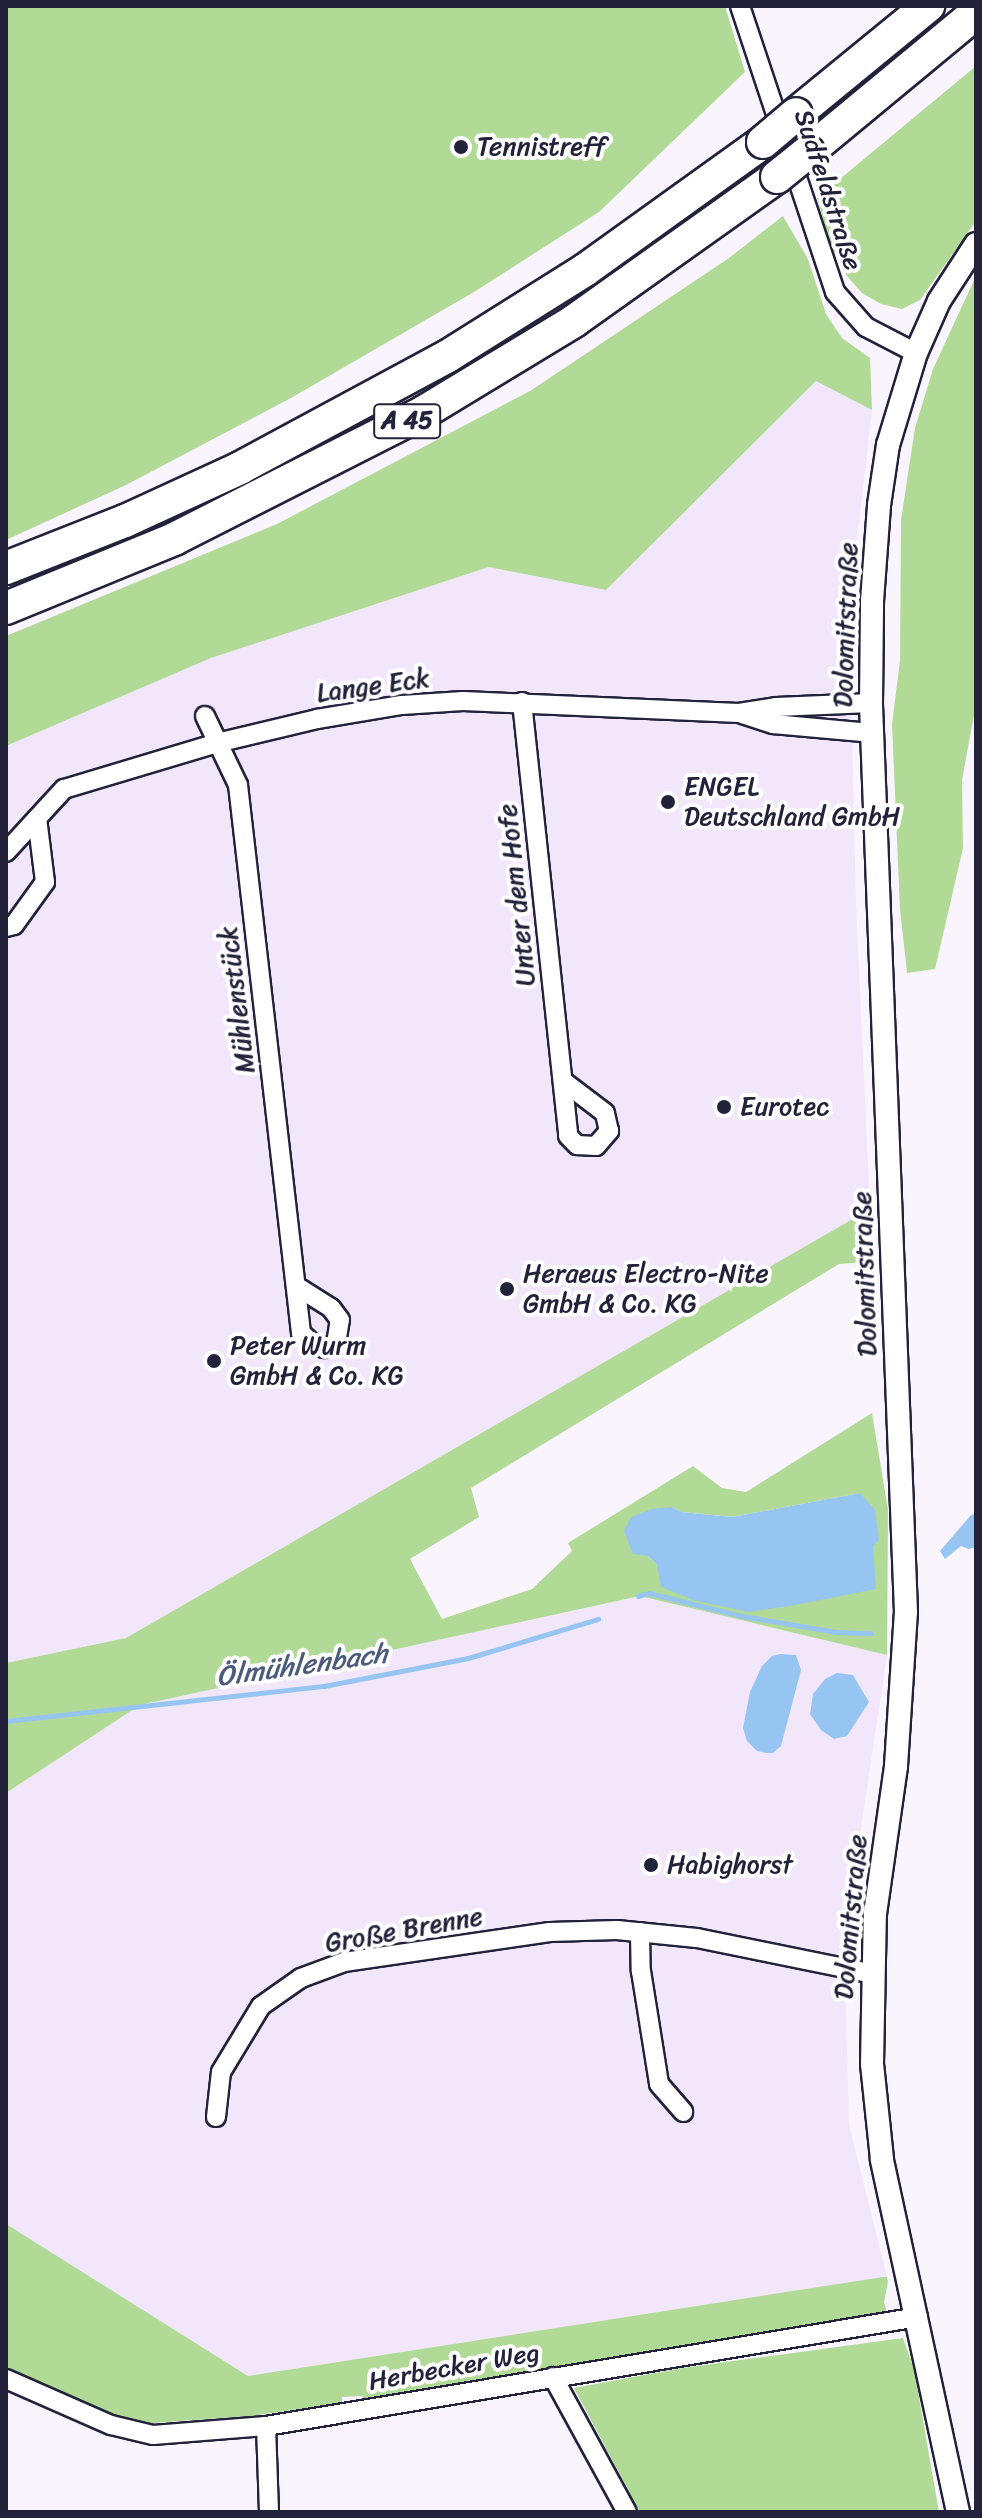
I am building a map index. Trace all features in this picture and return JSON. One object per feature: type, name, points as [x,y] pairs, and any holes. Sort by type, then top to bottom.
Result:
[{"type":"highway","name":"A 45","points":[[6,568],[125,521],[240,468],[448,356],[585,270],[763,142],[928,6]]},
{"type":"highway","name":"A 45","points":[[6,608],[174,539],[424,412],[574,321],[777,177],[976,13]]},
{"type":"street","name":"Sudfeldstraße","points":[[740,6],[835,292],[866,327],[916,353]]},
{"type":"street","name":"Dolomitstraße","points":[[958,2512],[892,2206],[876,2111],[872,2064],[875,1914],[896,1766],[906,1612],[871,703],[872,601],[879,505],[888,445],[916,353],[939,301],[976,244]]},
{"type":"street","name":"Lange Eck","points":[[6,852],[64,789],[221,742],[317,719],[402,705],[522,702],[739,713],[776,707],[871,703]]},
{"type":"street","name":"Unter dem Hofe","points":[[522,702],[563,1081]]},
{"type":"street","name":"Lange Eck","points":[[739,713],[773,724],[871,733]]},
{"type":"street","name":"Mühlenstück","points":[[205,716],[221,742],[238,785],[296,1286]]},
{"type":"street","points":[[6,927],[14,925],[45,882],[37,818]]},
{"type":"street","name":"Große Brenne","points":[[216,2117],[221,2072],[261,2006],[301,1978],[344,1962],[550,1932],[640,1932],[697,1938],[874,1974]]},
{"type":"street","points":[[640,1932],[641,1971],[659,2084],[683,2112]]},
{"type":"street","name":"Herbecker Weg","points":[[6,2379],[134,2432],[153,2435],[266,2426],[918,2317]]},
{"type":"street","points":[[553,2377],[627,2512]]},
{"type":"street","points":[[266,2426],[269,2507]]},
{"type":"shaded area","points":[[817,380],[872,410],[849,608],[856,905],[870,1209],[126,1638],[6,1663],[6,746],[211,658],[489,567],[606,590]]},
{"type":"shaded area","points":[[640,1596],[887,1655],[844,1940],[849,2125],[887,2277],[248,2376],[6,2225],[6,1793],[140,1705]]},
{"type":"green space","points":[[6,6],[725,6],[745,72],[599,212],[474,292],[291,398],[126,485],[6,540]]},
{"type":"green space","points":[[976,66],[976,221],[920,300],[902,309],[881,304],[862,293],[847,276],[831,246],[817,198]]},
{"type":"green space","points":[[783,216],[808,259],[826,314],[842,338],[870,358],[872,410],[816,381],[606,590],[489,567],[211,658],[6,746],[6,636],[277,524],[530,391],[729,258]]},
{"type":"green space","points":[[976,276],[976,704],[962,780],[963,848],[935,969],[907,973],[900,909],[892,724],[900,661],[901,520],[915,428],[933,369]]},
{"type":"green space","points":[[870,1209],[868,1262],[839,1264],[471,1488],[479,1517],[410,1559],[442,1619],[532,1589],[572,1551],[568,1543],[693,1466],[722,1488],[746,1492],[872,1413],[888,1510],[887,1655],[640,1596],[140,1705],[6,1793],[6,1663],[126,1638]],"holes":[[[860,1493],[796,1605],[657,1565],[648,1556],[672,1507],[681,1512],[732,1517]]]},
{"type":"green space","points":[[6,2224],[248,2376],[883,2277],[887,2277],[888,2282],[884,2302],[887,2313],[364,2400],[363,2396],[342,2397],[342,2403],[251,2416],[137,2424],[6,2372]]},
{"type":"green space","points":[[903,2338],[914,2369],[939,2512],[640,2512],[574,2388],[682,2368]]},
{"type":"water","points":[[860,1493],[875,1510],[879,1540],[873,1546],[876,1589],[796,1605],[748,1612],[693,1600],[661,1587],[657,1565],[648,1556],[633,1554],[624,1531],[631,1517],[652,1509],[672,1507],[681,1512],[732,1517]]},
{"type":"water","points":[[976,1514],[976,1547],[969,1549],[961,1546],[945,1559],[940,1551],[971,1515]]},
{"type":"water","points":[[796,1655],[801,1670],[781,1746],[773,1753],[766,1753],[757,1751],[747,1741],[743,1728],[750,1692],[762,1666],[772,1656]]},
{"type":"water","points":[[837,1673],[853,1675],[869,1702],[847,1736],[834,1739],[821,1730],[810,1714],[813,1694],[825,1679]]},
{"type":"waterway","name":"Ölmühlenbach","points":[[638,1596],[649,1593],[742,1616],[837,1632],[871,1633]]},
{"type":"waterway","name":"Ölmühlenbach","points":[[6,1721],[324,1686],[468,1658],[598,1619]]},
{"type":"place","name":"Tennistreff","points":[[461,147]]},
{"type":"place","name":"ENGEL Deutschland GmbH","points":[[668,802]]},
{"type":"place","name":"Eurotec","points":[[724,1107]]},
{"type":"place","name":"Heraeus Electro-Nite GmbH & Co. KG","points":[[507,1289]]},
{"type":"place","name":"Peter Wurm GmbH & Co. KG","points":[[214,1361]]},
{"type":"place","name":"Habighorst","points":[[651,1865]]}]
